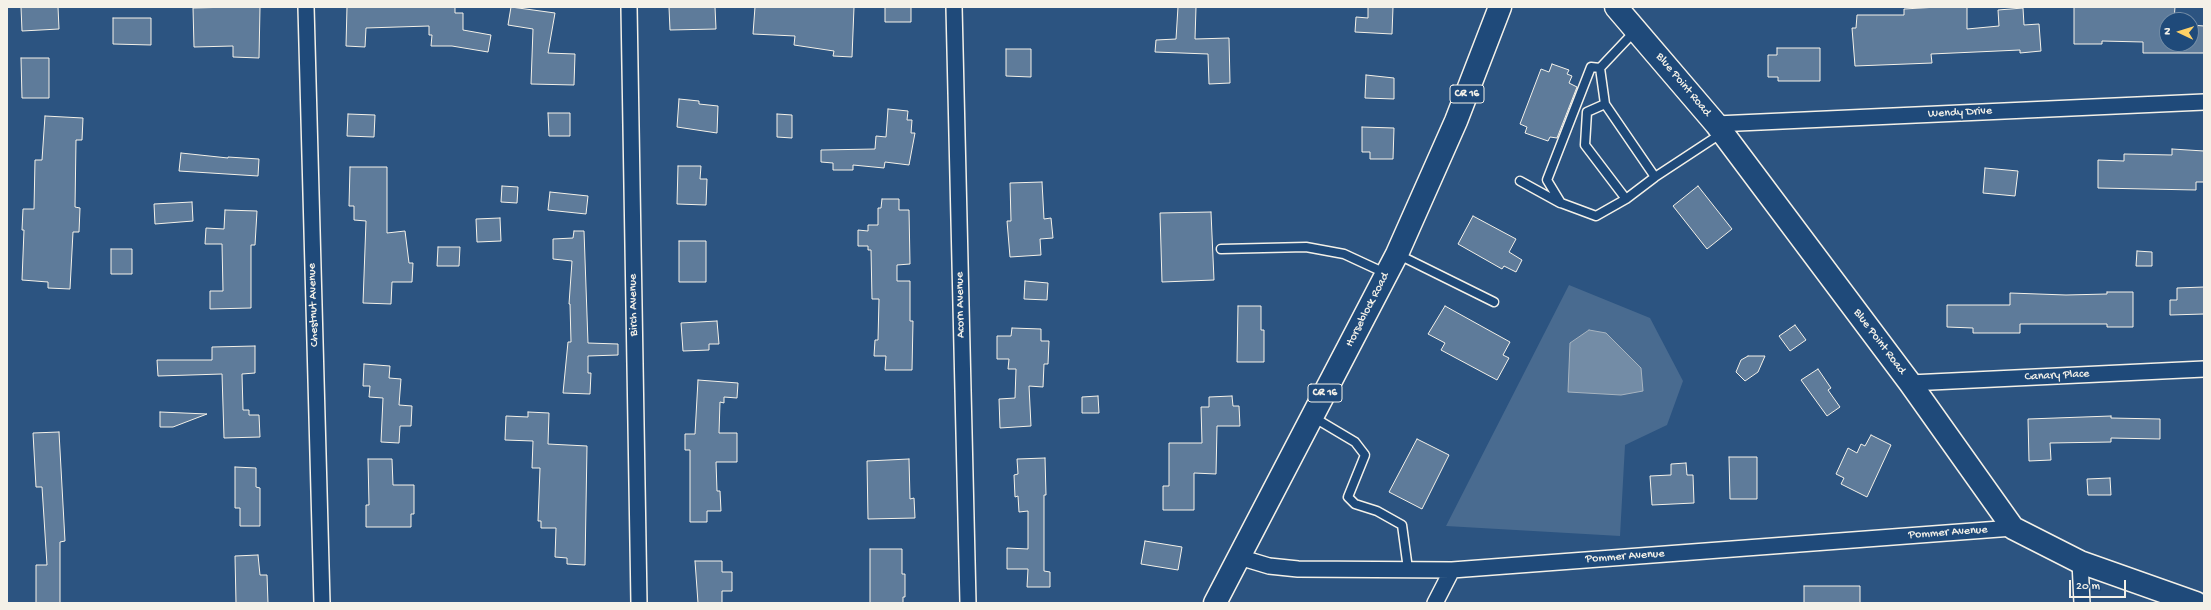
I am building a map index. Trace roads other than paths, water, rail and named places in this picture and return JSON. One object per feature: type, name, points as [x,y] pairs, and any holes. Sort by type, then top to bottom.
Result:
[{"type":"street","name":"Chestnut Avenue","points":[[306,7],[322,603]]},
{"type":"street","name":"Birch Avenue","points":[[629,7],[639,603]]},
{"type":"street","name":"Acorn Avenue","points":[[954,7],[968,603]]},
{"type":"street","name":"Horseblock Road","points":[[1215,603],[1397,254],[1456,121],[1500,7]]},
{"type":"street","name":"Blue Point Road","points":[[1616,7],[1719,129],[1910,383],[2013,528],[2080,562],[2196,603]]},
{"type":"street","name":"Wendy Drive","points":[[1719,129],[2204,102]]},
{"type":"street","name":"Canary Place","points":[[1910,383],[2204,369]]},
{"type":"street","name":"Pommer Avenue","points":[[1239,557],[1269,566],[1298,570],[1452,570],[2013,528]]},
{"type":"street","points":[[2080,562],[2082,603]]},
{"type":"street","points":[[1435,603],[1452,570]]},
{"type":"lane","points":[[1600,68],[1636,30]]},
{"type":"lane","points":[[1561,203],[1547,180],[1591,67],[1600,68]]},
{"type":"lane","points":[[1600,68],[1605,104],[1655,177]]},
{"type":"lane","points":[[1605,104],[1587,112],[1585,145],[1626,199]]},
{"type":"lane","points":[[1520,180],[1561,203],[1596,216],[1626,199],[1719,129]]},
{"type":"lane","points":[[1221,249],[1306,247],[1344,254],[1386,273]]},
{"type":"lane","points":[[1397,254],[1494,302]]},
{"type":"lane","points":[[1313,416],[1355,442],[1365,455],[1348,497],[1355,504],[1377,511],[1402,525],[1408,569]]}]
